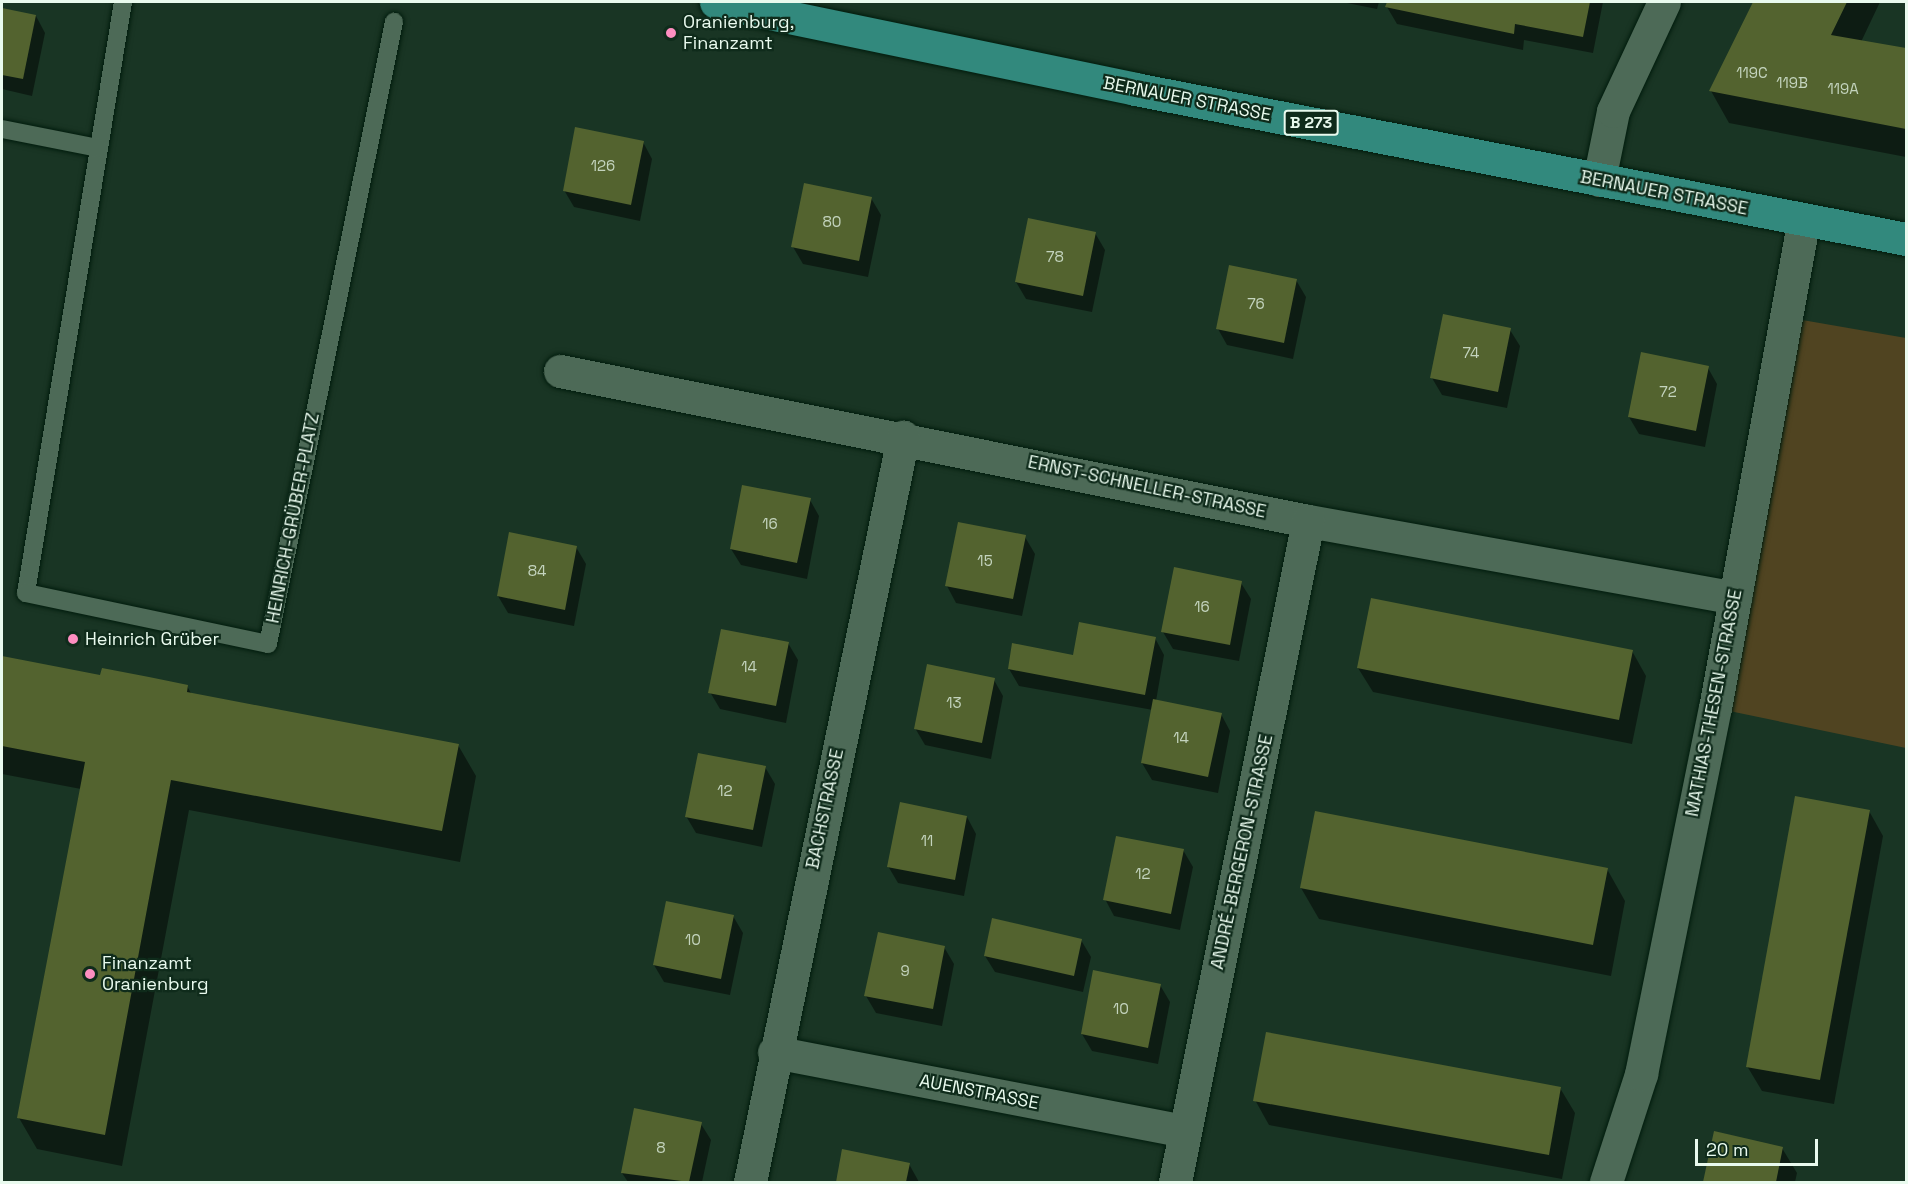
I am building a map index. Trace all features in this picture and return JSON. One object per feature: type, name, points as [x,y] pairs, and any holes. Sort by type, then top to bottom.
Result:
[{"type":"main road","name":"BERNAUER STRASSE","points":[[716,2],[984,59],[1906,239]]},
{"type":"street","points":[[1599,180],[1613,111],[1664,2]]},
{"type":"street","name":"MATHIAS-THESEN-STRASSE","points":[[1606,1182],[1641,1074],[1735,597],[1804,220]]},
{"type":"street","name":"ERNST-SCHNELLER-STRASSE","points":[[560,371],[903,437],[1308,521],[1735,597]]},
{"type":"street","name":"BACHSTRASSE","points":[[750,1182],[774,1052],[903,437]]},
{"type":"street","name":"ANDRÉ-BERGERON-STRASSE","points":[[1176,1182],[1184,1131],[1308,521]]},
{"type":"street","name":"AUENSTRASSE","points":[[774,1052],[1184,1131]]},
{"type":"lane","name":"HEINRICH-GRÜBER-PLATZ","points":[[123,2],[26,593],[268,644],[394,22]]},
{"type":"lane","points":[[2,129],[98,148]]},
{"type":"shaded area","points":[[1785,317],[1906,338],[1906,748],[1715,708]]},
{"type":"building","points":[[1387,2],[1590,2],[1583,37],[1515,24],[1514,34],[1385,7]]},
{"type":"building","points":[[1753,2],[1847,2],[1831,35],[1906,48],[1906,129],[1709,91]]},
{"type":"building","points":[[2,8],[36,15],[23,79],[2,75]]},
{"type":"building","points":[[575,127],[644,141],[631,205],[563,191]]},
{"type":"building","points":[[804,183],[872,197],[859,261],[791,247]]},
{"type":"building","points":[[1028,218],[1096,232],[1083,296],[1015,282]]},
{"type":"building","points":[[1229,265],[1297,279],[1284,343],[1216,329]]},
{"type":"building","points":[[1443,314],[1511,328],[1498,392],[1430,378]]},
{"type":"building","points":[[1641,352],[1709,366],[1696,431],[1628,417]]},
{"type":"building","points":[[742,485],[811,498],[797,563],[730,549]]},
{"type":"building","points":[[958,522],[1026,535],[1013,599],[945,586]]},
{"type":"building","points":[[509,532],[577,546],[565,610],[497,596]]},
{"type":"building","points":[[1174,567],[1242,581],[1230,645],[1161,632]]},
{"type":"building","points":[[1371,598],[1633,650],[1619,720],[1357,668]]},
{"type":"building","points":[[1079,622],[1156,637],[1145,695],[1008,669],[1012,643],[1073,655]]},
{"type":"building","points":[[721,629],[789,642],[776,706],[708,693]]},
{"type":"building","name":"Finanzamt Oranienburg","points":[[2,656],[100,675],[102,668],[149,677],[188,685],[187,692],[459,744],[442,831],[171,780],[105,1135],[17,1118],[85,762],[2,746]]},
{"type":"building","points":[[927,664],[995,678],[982,743],[914,729]]},
{"type":"building","points":[[1153,699],[1222,713],[1208,777],[1141,763]]},
{"type":"building","points":[[698,753],[766,766],[753,830],[685,817]]},
{"type":"building","points":[[1795,796],[1870,810],[1820,1080],[1746,1067]]},
{"type":"building","points":[[900,802],[967,816],[955,880],[887,867]]},
{"type":"building","points":[[1315,811],[1608,868],[1593,945],[1300,888]]},
{"type":"building","points":[[1116,836],[1184,849],[1171,914],[1103,900]]},
{"type":"building","points":[[666,901],[734,915],[721,979],[653,965]]},
{"type":"building","points":[[992,918],[1082,939],[1074,976],[984,956]]},
{"type":"building","points":[[878,932],[945,946],[933,1009],[864,996]]},
{"type":"building","points":[[1093,970],[1161,984],[1148,1048],[1081,1034]]},
{"type":"building","points":[[1266,1032],[1561,1087],[1549,1155],[1253,1101]]},
{"type":"building","points":[[634,1108],[702,1122],[689,1182],[621,1173]]},
{"type":"building","points":[[1714,1131],[1783,1147],[1776,1182],[1703,1182]]},
{"type":"building","points":[[842,1149],[910,1163],[906,1182],[836,1182]]},
{"type":"place","name":"Oranienburg, Finanzamt","points":[[671,33]]},
{"type":"place","name":"Heinrich Grüber","points":[[73,639]]},
{"type":"place","name":"Finanzamt Oranienburg","points":[[90,974]]}]
